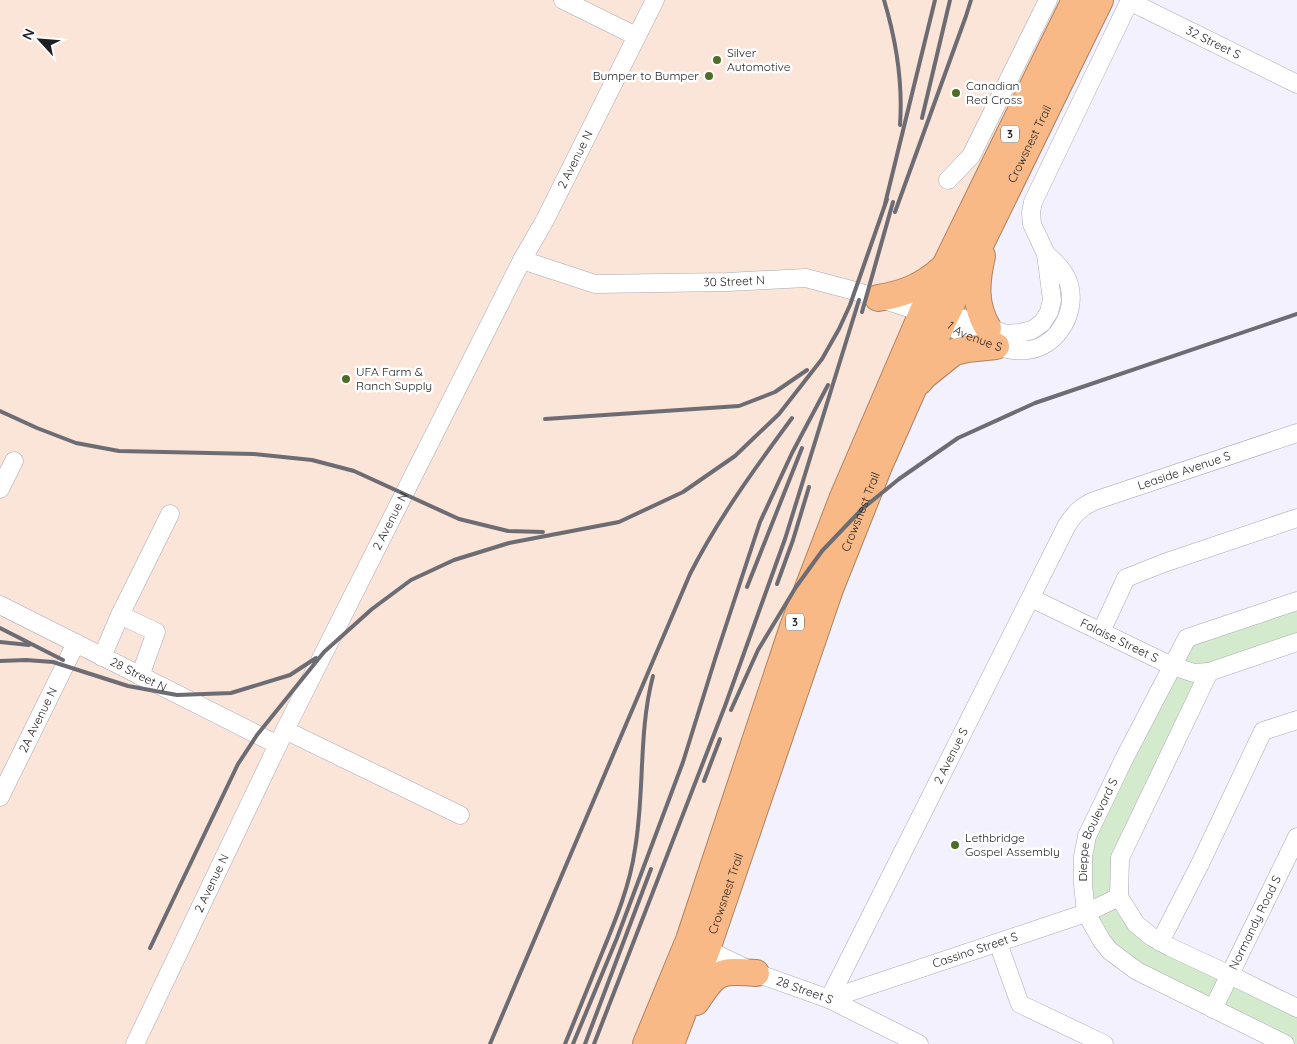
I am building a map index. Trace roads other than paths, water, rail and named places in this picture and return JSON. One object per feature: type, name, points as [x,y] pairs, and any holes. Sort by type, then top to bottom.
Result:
[{"type":"highway","name":"Crowsnest Trail","points":[[646,1044],[698,945],[830,589],[908,401],[933,315],[944,267],[1075,0]]},
{"type":"highway","name":"Crowsnest Trail","points":[[674,1035],[698,945],[793,627],[843,496],[933,315],[990,223],[1100,0]]},
{"type":"highway","points":[[908,401],[923,377],[954,352],[992,337],[978,307],[977,293],[979,270],[990,223]]},
{"type":"highway","points":[[878,298],[913,290],[929,280],[944,267]]},
{"type":"highway","points":[[674,1035],[714,977],[730,971],[756,973]]},
{"type":"street","points":[[563,0],[636,36]]},
{"type":"street","name":"2 Avenue N","points":[[135,1044],[281,738],[522,260],[545,220],[654,0]]},
{"type":"street","points":[[948,180],[971,156],[1048,0]]},
{"type":"street","name":"32 Street S","points":[[1130,1],[1297,84]]},
{"type":"street","name":"1 Avenue S","points":[[933,315],[961,318],[992,337],[1032,330],[1042,323],[1049,312],[1052,300],[1046,254],[1032,224],[1031,212],[1033,202],[1130,1]]},
{"type":"street","name":"30 Street N","points":[[522,260],[594,284],[727,282],[806,278],[933,315]]},
{"type":"street","name":"Leaside Avenue S","points":[[1075,513],[1083,506],[1094,501],[1297,433]]},
{"type":"street","points":[[0,489],[14,461]]},
{"type":"street","name":"2 Avenue S","points":[[829,999],[1067,525],[1075,513]]},
{"type":"street","points":[[102,657],[120,615],[170,514]]},
{"type":"street","points":[[1101,632],[1126,578],[1164,563],[1297,518]]},
{"type":"street","name":"Falaise Street S","points":[[1031,598],[1172,666],[1194,673],[1209,672]]},
{"type":"street","name":"Dieppe Boulevard S","points":[[1285,1044],[1137,971],[1110,951],[1102,942],[1086,913],[1083,856],[1087,836],[1124,759],[1187,638],[1297,601]]},
{"type":"street","name":"28 Street N","points":[[0,605],[140,676],[460,815]]},
{"type":"street","points":[[120,615],[156,632],[140,676]]},
{"type":"street","points":[[1297,642],[1209,672],[1120,858],[1118,897],[1136,924],[1160,942],[1297,1008]]},
{"type":"street","name":"2A Avenue N","points":[[0,797],[76,643]]},
{"type":"street","points":[[1160,942],[1200,864],[1262,731],[1297,720]]},
{"type":"street","name":"Normandy Road S","points":[[1213,1009],[1297,837]]},
{"type":"street","name":"Cassino Street S","points":[[829,999],[1086,913],[1118,897]]},
{"type":"street","points":[[998,942],[1020,1004],[1104,1044]]},
{"type":"street","name":"28 Street S","points":[[698,945],[756,973],[829,999],[919,1044]]},
{"type":"railway","points":[[884,0],[898,62],[901,109],[900,125]]},
{"type":"railway","points":[[885,204],[935,0]]},
{"type":"railway","points":[[922,118],[950,0]]},
{"type":"railway","points":[[895,212],[971,0]]},
{"type":"railway","points":[[150,948],[238,764],[257,735],[324,652],[372,609],[411,580],[454,560],[509,543],[619,522],[683,492],[735,456],[779,414],[822,359],[850,305],[887,199]]},
{"type":"railway","points":[[862,312],[893,202]]},
{"type":"railway","points":[[594,1044],[725,706],[785,539],[859,300]]},
{"type":"railway","points":[[731,710],[758,650],[796,587],[822,551],[862,509],[899,479],[958,438],[1035,403],[1297,314]]},
{"type":"railway","points":[[545,419],[739,406],[775,392],[807,370]]},
{"type":"railway","points":[[573,1044],[617,938],[683,762],[760,522],[792,453],[828,385]]},
{"type":"railway","points":[[0,411],[76,443],[119,451],[254,454],[312,460],[354,471],[459,519],[508,531],[543,532]]},
{"type":"railway","points":[[490,1044],[690,574],[725,514],[792,418]]},
{"type":"railway","points":[[747,587],[802,448]]},
{"type":"railway","points":[[777,584],[809,487]]},
{"type":"railway","points":[[0,628],[63,660]]},
{"type":"railway","points":[[0,642],[29,645]]},
{"type":"railway","points":[[0,661],[53,662],[128,686],[177,695],[231,693],[290,675],[316,658]]},
{"type":"railway","points":[[565,1044],[622,902],[630,876],[638,827],[645,719],[653,676]]},
{"type":"railway","points":[[704,781],[720,739]]},
{"type":"railway","points":[[585,1044],[651,869]]},
{"type":"place","name":"Silver Automotive","points":[[717,60]]},
{"type":"place","name":"Bumper to Bumper","points":[[709,76]]},
{"type":"place","name":"Canadian Red Cross","points":[[956,93]]},
{"type":"place","name":"UFA Farm & Ranch Supply","points":[[346,379]]},
{"type":"place","name":"Lethbridge Gospel Assembly","points":[[955,845]]}]
